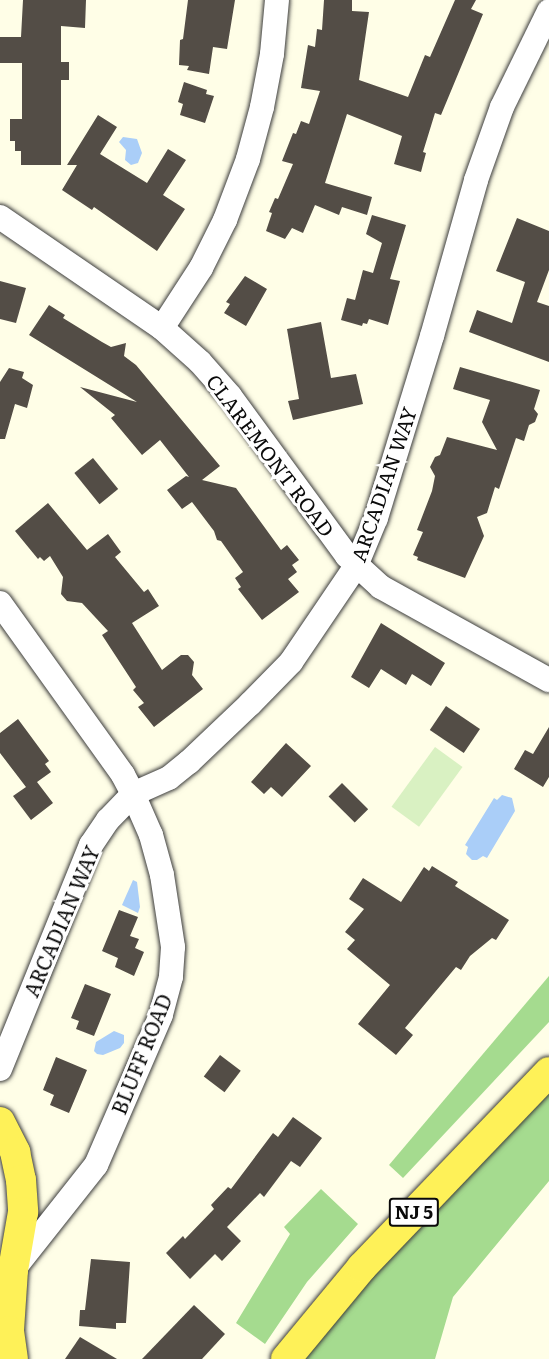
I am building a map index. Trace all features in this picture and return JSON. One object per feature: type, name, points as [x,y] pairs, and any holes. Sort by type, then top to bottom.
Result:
[{"type":"main road","name":"NJ 5","points":[[286,1359],[362,1267],[549,1072]]},
{"type":"main road","points":[[0,1122],[15,1152],[21,1180],[21,1232],[13,1270],[9,1330],[13,1359]]},
{"type":"street","points":[[162,328],[201,268],[225,220],[248,159],[262,107],[272,54],[277,0]]},
{"type":"street","name":"ARCADIAN WAY","points":[[0,1069],[91,845],[108,820],[133,794],[169,778],[250,704],[291,662],[356,566],[376,518],[432,336],[476,180],[502,107],[549,11]]},
{"type":"street","name":"CLAREMONT ROAD","points":[[0,217],[162,328],[200,363],[230,396],[356,566],[395,596],[549,680]]},
{"type":"street","name":"BLUFF ROAD","points":[[0,603],[123,775],[133,794],[151,835],[162,875],[173,947],[171,976],[161,1015],[96,1165],[13,1270]]},
{"type":"green space","points":[[435,747],[463,767],[419,827],[392,807]]},
{"type":"green space","points":[[549,976],[549,1022],[403,1178],[389,1165]]},
{"type":"green space","points":[[549,1072],[549,1181],[453,1297],[435,1359],[286,1359]]},
{"type":"green space","points":[[321,1189],[358,1224],[307,1282],[265,1344],[236,1323],[290,1234],[284,1227]]},
{"type":"water","points":[[123,137],[137,139],[142,153],[138,163],[131,165],[125,160],[126,150],[119,142]]},
{"type":"water","points":[[502,795],[512,798],[515,811],[487,858],[483,856],[472,860],[466,854],[468,847],[465,845],[494,798],[497,800]]},
{"type":"water","points":[[133,880],[137,882],[140,907],[138,913],[122,905]]},
{"type":"water","points":[[114,1031],[124,1035],[124,1043],[120,1048],[103,1055],[97,1054],[94,1051],[96,1042]]},
{"type":"building","points":[[23,0],[86,0],[85,28],[61,26],[61,62],[69,62],[69,80],[61,80],[61,165],[21,165],[21,151],[15,151],[15,141],[10,141],[10,119],[22,119],[22,63],[0,63],[0,37],[21,37]]},
{"type":"building","points":[[188,0],[235,0],[227,49],[213,47],[209,74],[187,70],[189,66],[179,65],[180,40],[183,39]]},
{"type":"building","points":[[324,0],[352,0],[352,11],[369,12],[359,80],[408,97],[425,55],[430,57],[455,0],[476,0],[471,9],[483,14],[441,115],[435,113],[423,152],[426,153],[421,172],[394,164],[402,136],[347,114],[325,183],[372,197],[367,215],[342,207],[339,215],[315,205],[303,233],[292,228],[285,239],[266,231],[272,213],[269,212],[275,198],[278,199],[293,164],[282,161],[293,133],[296,134],[301,121],[309,124],[320,91],[301,88],[308,45],[315,47],[317,29],[322,30]]},
{"type":"building","points":[[184,82],[207,90],[206,94],[214,96],[205,123],[180,115],[183,104],[178,102]]},
{"type":"building","points":[[98,115],[117,127],[100,154],[147,183],[168,149],[186,160],[163,195],[185,209],[157,251],[94,207],[92,210],[62,190],[77,165],[67,165]]},
{"type":"building","points":[[372,215],[406,225],[390,279],[400,281],[388,325],[369,319],[367,324],[363,323],[362,326],[341,320],[347,298],[355,300],[363,270],[373,273],[382,243],[366,234]]},
{"type":"building","points":[[517,218],[549,231],[549,270],[537,302],[549,306],[549,362],[469,332],[477,310],[512,323],[525,282],[496,271]]},
{"type":"building","points":[[245,276],[267,289],[246,326],[224,313],[230,304],[226,302]]},
{"type":"building","points":[[0,281],[26,288],[16,323],[0,319]]},
{"type":"building","points":[[49,305],[65,315],[63,318],[111,347],[126,343],[124,356],[136,365],[220,466],[202,480],[236,488],[281,550],[287,545],[299,560],[292,565],[297,572],[288,579],[299,592],[262,620],[238,589],[241,587],[235,578],[243,572],[221,541],[217,540],[214,531],[192,502],[182,509],[167,490],[186,476],[189,477],[160,440],[142,455],[111,418],[115,415],[80,387],[137,402],[29,335]]},
{"type":"building","points":[[321,322],[331,378],[356,374],[363,404],[293,420],[288,401],[299,399],[287,329]]},
{"type":"building","points":[[460,367],[540,390],[534,409],[538,414],[535,422],[529,425],[524,441],[516,438],[499,489],[495,487],[487,513],[477,517],[484,536],[465,578],[417,560],[418,557],[413,555],[423,532],[417,530],[432,491],[435,476],[430,467],[435,457],[440,455],[447,437],[497,450],[482,422],[490,400],[453,389]]},
{"type":"building","points":[[9,368],[24,372],[22,378],[33,385],[27,408],[15,404],[5,439],[0,439],[0,382]]},
{"type":"building","points":[[93,458],[118,489],[100,504],[74,473]]},
{"type":"building","points":[[48,503],[87,550],[108,534],[121,552],[115,557],[144,592],[148,589],[159,606],[132,623],[162,670],[181,655],[188,655],[194,662],[192,675],[203,689],[154,727],[138,707],[144,703],[133,690],[136,687],[102,635],[108,631],[82,603],[67,601],[61,594],[63,577],[50,556],[44,561],[40,557],[38,559],[15,531]]},
{"type":"building","points":[[381,623],[445,663],[431,686],[412,674],[406,685],[381,669],[369,688],[351,677]]},
{"type":"building","points":[[446,706],[480,729],[464,753],[430,730]]},
{"type":"building","points":[[18,719],[49,761],[45,764],[51,772],[37,782],[53,803],[31,820],[13,796],[26,787],[0,753],[0,733]]},
{"type":"building","points":[[549,727],[549,777],[543,787],[514,769],[525,750],[533,754]]},
{"type":"building","points":[[286,743],[311,766],[282,797],[271,787],[264,794],[251,782]]},
{"type":"building","points":[[342,783],[368,809],[355,823],[329,796]]},
{"type":"building","points":[[432,866],[458,882],[455,886],[509,920],[496,940],[492,938],[470,956],[461,970],[456,967],[405,1028],[413,1035],[396,1055],[358,1024],[390,985],[347,949],[355,940],[345,932],[364,909],[349,899],[363,878],[401,902],[424,867],[429,871]]},
{"type":"building","points":[[119,910],[138,917],[130,936],[139,939],[135,948],[144,952],[134,976],[115,967],[118,958],[102,951]]},
{"type":"building","points":[[85,984],[111,994],[94,1036],[76,1029],[79,1021],[71,1018]]},
{"type":"building","points":[[220,1055],[241,1071],[225,1092],[204,1077]]},
{"type":"building","points":[[56,1057],[87,1070],[69,1113],[50,1105],[54,1095],[43,1090]]},
{"type":"building","points":[[293,1117],[322,1138],[300,1167],[291,1161],[264,1197],[260,1193],[227,1227],[241,1241],[222,1261],[215,1254],[190,1279],[166,1253],[183,1236],[185,1239],[214,1209],[211,1205],[228,1187],[231,1189],[273,1133],[278,1137]]},
{"type":"building","points":[[91,1259],[130,1262],[126,1323],[116,1323],[116,1329],[79,1326],[80,1310],[85,1310]]},
{"type":"building","points":[[194,1305],[225,1334],[202,1359],[142,1359]]},
{"type":"building","points":[[80,1337],[117,1359],[65,1359]]}]
